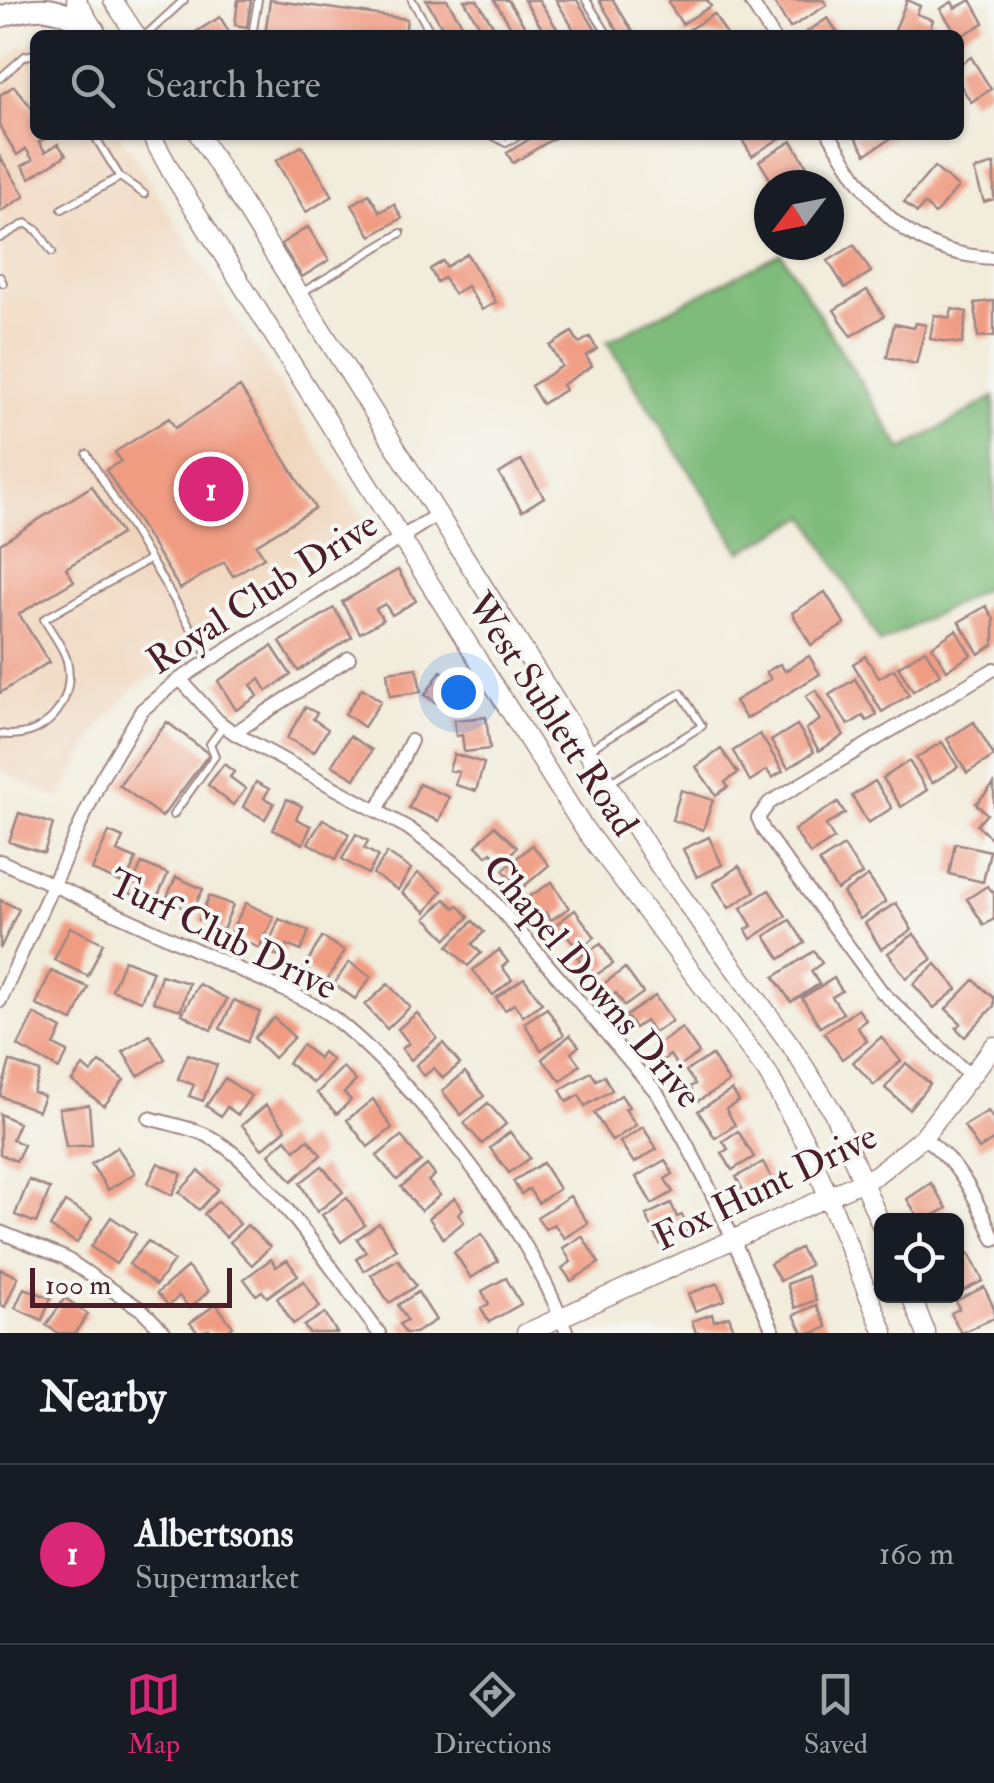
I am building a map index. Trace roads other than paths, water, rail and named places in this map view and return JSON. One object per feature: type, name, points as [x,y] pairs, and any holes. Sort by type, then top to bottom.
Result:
[{"type":"main road","points":[[0,6],[7,0]]},
{"type":"main road","points":[[76,0],[94,30]]},
{"type":"main road","points":[[113,0],[133,30]]},
{"type":"main road","points":[[0,17],[27,8],[50,8],[70,14],[92,30]]},
{"type":"main road","name":"West Sublett Road","points":[[154,140],[584,826],[766,1072],[808,1147],[884,1333]]},
{"type":"main road","name":"West Sublett Road","points":[[203,140],[660,866],[792,1047],[832,1112],[876,1213]]},
{"type":"main road","name":"Fox Hunt Drive","points":[[526,1333],[564,1325],[863,1183],[904,1155],[922,1137],[994,1046]]},
{"type":"main road","points":[[913,1303],[926,1333]]},
{"type":"street","points":[[750,0],[769,30]]},
{"type":"street","points":[[833,140],[869,198],[894,221],[926,243],[994,258]]},
{"type":"street","name":"Royal Club Drive","points":[[0,1002],[101,779],[142,710],[180,678],[438,514]]},
{"type":"street","points":[[229,729],[350,658]]},
{"type":"street","points":[[970,1076],[882,992],[758,818],[769,803],[994,670]]},
{"type":"street","name":"Chapel Downs Drive","points":[[180,678],[229,729],[408,828],[477,882],[657,1093],[680,1128],[774,1333]]},
{"type":"street","points":[[377,810],[411,742]]},
{"type":"street","name":"Turf Club Drive","points":[[0,862],[215,956],[291,993],[351,1032],[418,1104],[475,1174],[517,1233],[564,1325]]},
{"type":"street","points":[[149,1118],[207,1136],[229,1150],[278,1201],[379,1333]]},
{"type":"street","points":[[922,1137],[944,1152],[964,1176],[994,1238]]},
{"type":"street","points":[[0,1232],[65,1258],[142,1310],[165,1333]]},
{"type":"lane","points":[[151,30],[184,0]]},
{"type":"lane","points":[[253,30],[258,0]]},
{"type":"lane","points":[[412,0],[429,30]]},
{"type":"lane","points":[[586,0],[605,30]]},
{"type":"lane","points":[[0,78],[12,65],[30,56]]},
{"type":"lane","points":[[97,140],[120,177],[144,194]]},
{"type":"lane","points":[[62,209],[120,177]]},
{"type":"lane","points":[[0,238],[26,223],[38,231],[52,252]]},
{"type":"lane","points":[[300,293],[401,233]]},
{"type":"lane","points":[[87,454],[210,659]]},
{"type":"lane","points":[[0,734],[20,738],[48,724],[65,696],[67,662],[44,620],[150,559]]},
{"type":"lane","points":[[587,751],[682,693],[702,726],[608,783]]},
{"type":"lane","points":[[173,815],[215,756],[210,744],[229,729]]},
{"type":"place","name":"Albertsons","points":[[211,489]]}]
